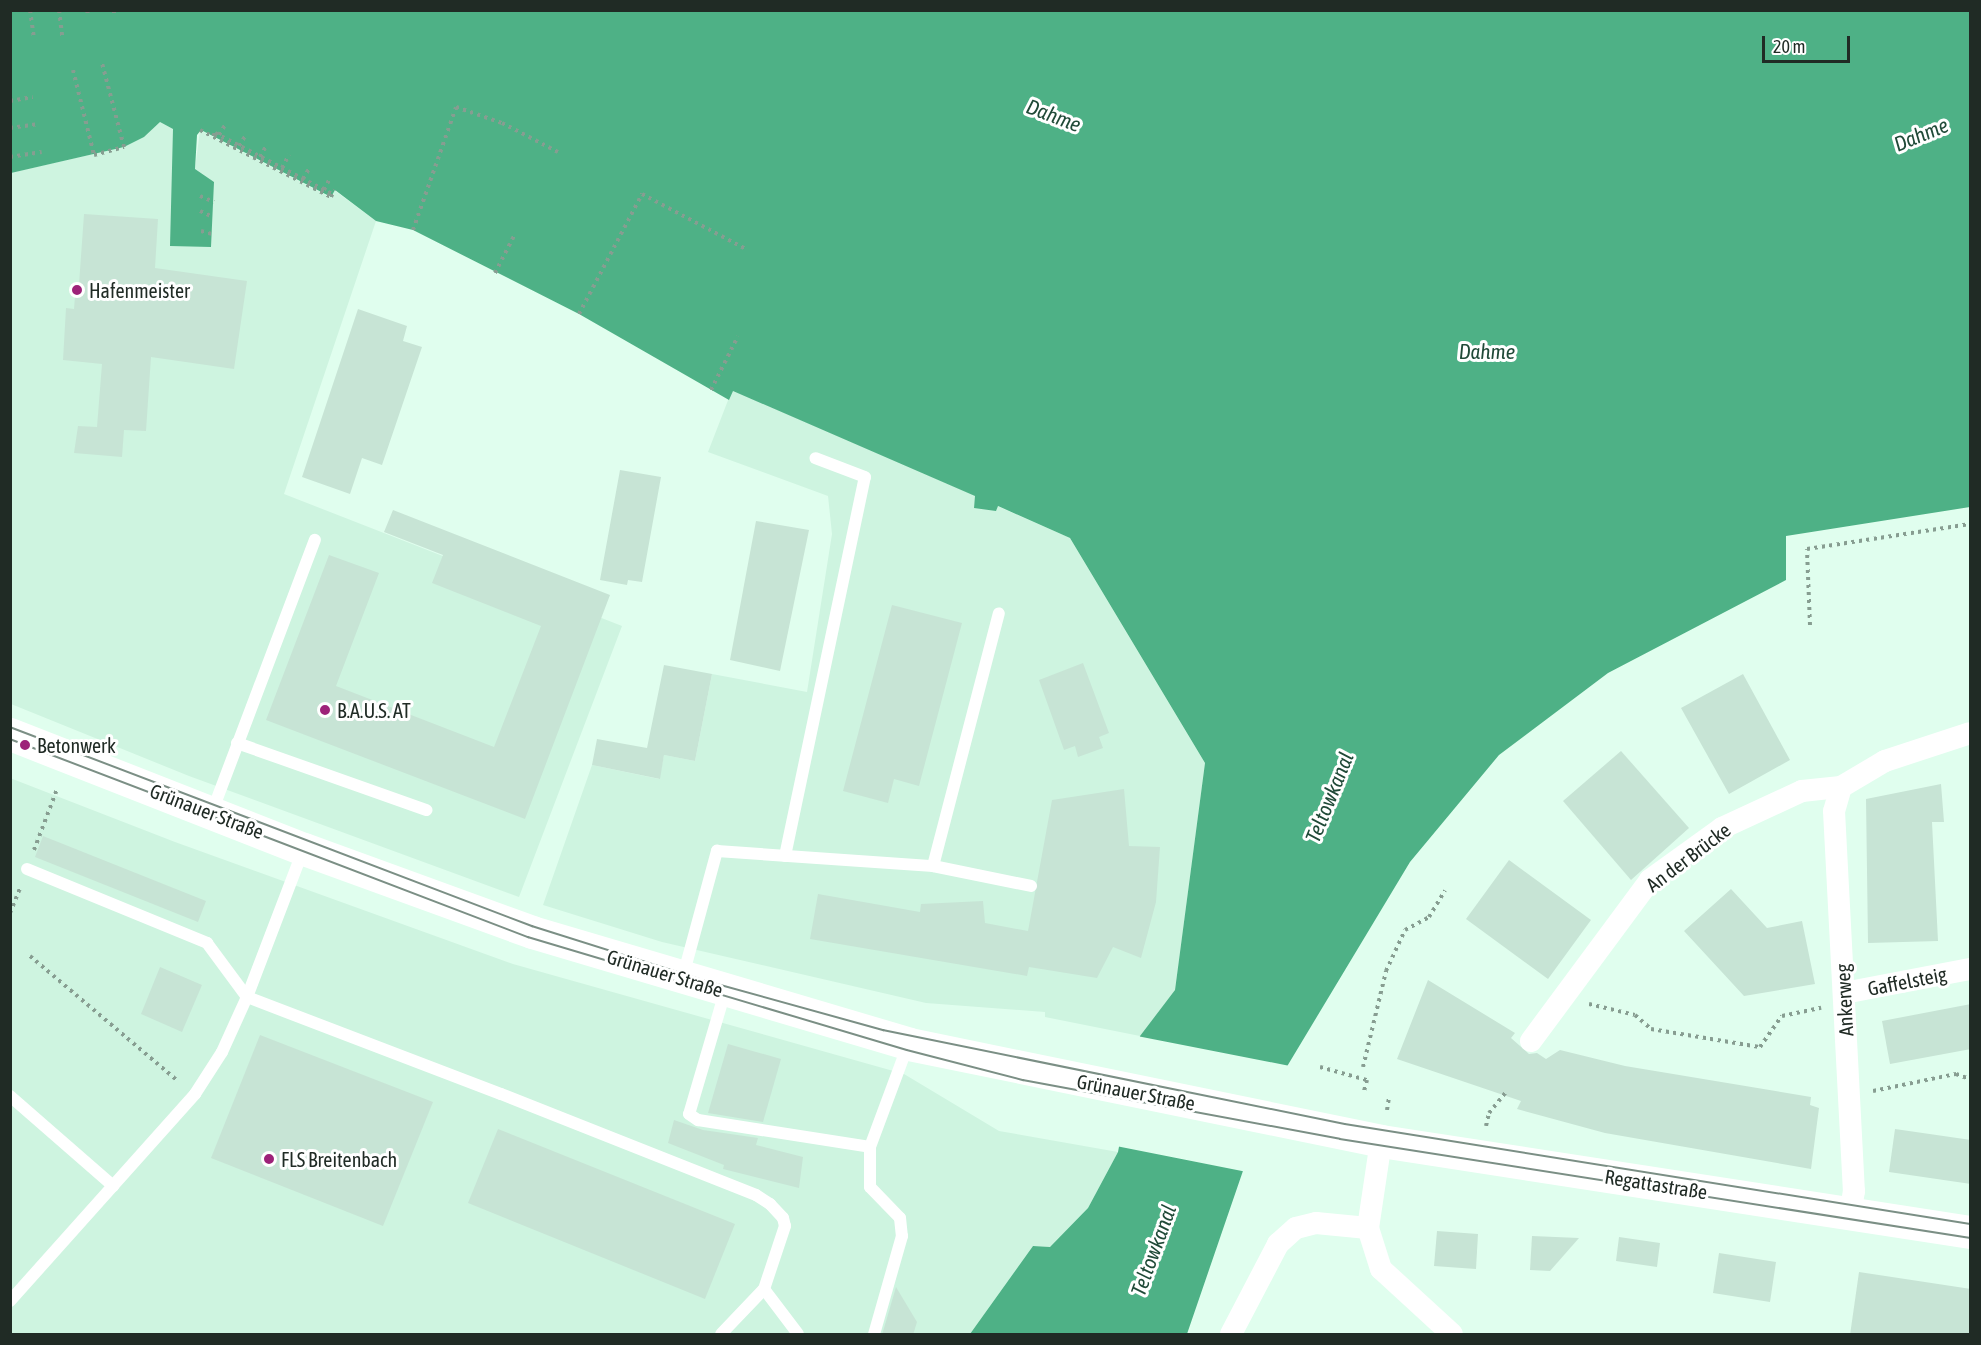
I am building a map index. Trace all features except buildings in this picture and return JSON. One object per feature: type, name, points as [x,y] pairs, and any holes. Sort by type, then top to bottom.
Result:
[{"type":"main road","name":"Grünauer Straße","points":[[10,734],[304,849],[532,932],[725,992],[909,1044],[1027,1071],[1342,1133]]},
{"type":"main road","name":"Regattastraße","points":[[1342,1133],[1971,1232]]},
{"type":"street","points":[[1841,787],[1885,761],[1971,734]]},
{"type":"street","name":"An der Brücke","points":[[1531,1041],[1650,880],[1722,828],[1802,791],[1841,787]]},
{"type":"street","name":"Ankerweg","points":[[1841,787],[1833,811],[1854,1191],[1850,1214]]},
{"type":"street","name":"Gaffelsteig","points":[[1844,998],[1971,969]]},
{"type":"street","points":[[1381,1140],[1368,1228],[1381,1269],[1452,1335]]},
{"type":"street","points":[[1231,1335],[1278,1244],[1296,1228],[1316,1223],[1368,1228]]},
{"type":"lane","points":[[785,856],[865,477],[815,458]]},
{"type":"lane","points":[[212,813],[315,540]]},
{"type":"lane","points":[[933,866],[999,613]]},
{"type":"lane","points":[[237,743],[426,810]]},
{"type":"lane","points":[[10,1301],[195,1094],[222,1052],[247,997],[304,849]]},
{"type":"lane","points":[[683,979],[717,851],[933,866],[1031,886]]},
{"type":"lane","points":[[27,869],[207,943],[247,997],[756,1195],[783,1218],[785,1227],[764,1289],[721,1335]]},
{"type":"lane","points":[[725,992],[689,1114],[699,1120],[870,1147]]},
{"type":"lane","points":[[874,1335],[902,1236],[900,1218],[870,1187],[870,1147],[909,1044]]},
{"type":"lane","points":[[10,1096],[113,1186]]},
{"type":"lane","points":[[764,1289],[798,1335]]},
{"type":"path","points":[[30,10],[34,40]]},
{"type":"path","points":[[59,10],[62,36]]},
{"type":"path","points":[[73,70],[94,155],[124,147],[102,63]]},
{"type":"path","points":[[10,101],[33,97]]},
{"type":"path","points":[[413,230],[456,107],[502,123],[558,152]]},
{"type":"path","points":[[10,128],[37,124]]},
{"type":"path","points":[[219,135],[225,125]]},
{"type":"path","points":[[201,130],[331,197],[333,192],[324,190],[219,135],[213,136]]},
{"type":"path","points":[[239,146],[246,135]]},
{"type":"path","points":[[260,157],[266,146]]},
{"type":"path","points":[[10,158],[42,152]]},
{"type":"path","points":[[282,168],[289,155]]},
{"type":"path","points":[[303,179],[310,168]]},
{"type":"path","points":[[324,190],[329,180]]},
{"type":"path","points":[[579,314],[642,194],[746,249]]},
{"type":"path","points":[[200,196],[213,202]]},
{"type":"path","points":[[200,211],[213,217]]},
{"type":"path","points":[[201,231],[212,234]]},
{"type":"path","points":[[495,273],[515,234]]},
{"type":"path","points":[[711,390],[738,336]]},
{"type":"path","points":[[1810,625],[1807,549],[1971,524]]},
{"type":"path","points":[[1363,1067],[1386,971],[1405,930],[1429,917],[1445,890]]},
{"type":"path","points":[[30,956],[195,1094]]},
{"type":"path","points":[[1562,998],[1635,1015],[1651,1029],[1760,1047],[1782,1016],[1844,998]]},
{"type":"path","points":[[1320,1067],[1367,1080],[1364,1091]]},
{"type":"path","points":[[1870,1092],[1956,1074],[1971,1079]]},
{"type":"path","points":[[1479,1155],[1489,1113],[1507,1091]]},
{"type":"shaded area","points":[[160,122],[173,129],[195,169],[200,130],[330,197],[334,190],[376,221],[284,494],[622,626],[519,897],[189,776],[11,704],[10,173],[124,147],[144,137]]},
{"type":"shaded area","points":[[732,390],[976,496],[974,508],[997,506],[1070,538],[1205,763],[1175,990],[1140,1036],[1045,1017],[1045,1012],[926,1003],[662,942],[543,905],[592,765],[659,779],[664,755],[695,761],[712,674],[807,692],[832,534],[828,496],[708,452]]},
{"type":"shaded area","points":[[10,778],[175,842],[513,964],[904,1074],[999,1131],[1118,1152],[1088,1208],[1050,1247],[1033,1246],[970,1334],[11,1334]]},
{"type":"water","name":"Dahme","points":[[10,11],[1970,11],[1970,507],[1786,536],[1786,580],[1608,673],[1499,755],[1410,862],[1268,1098],[1187,1334],[970,1334],[1033,1246],[1050,1247],[1088,1208],[1118,1152],[1140,1036],[1175,990],[1205,763],[1070,538],[998,506],[996,511],[974,508],[975,496],[733,391],[729,400],[579,314],[413,230],[376,221],[335,190],[331,197],[201,130],[197,135],[195,169],[214,182],[211,247],[170,246],[173,129],[160,122],[144,137],[124,147],[11,173]]},
{"type":"pier","points":[[1137,1036],[1290,1066],[1271,1099],[1247,1172],[1116,1146]]},
{"type":"tram line","points":[[10,727],[532,926],[710,982],[883,1030],[1345,1124],[1970,1224]]},
{"type":"tram line","points":[[10,739],[528,937],[907,1050],[1023,1080],[1340,1139],[1970,1238]]},
{"type":"place","name":"Hafenmeister","points":[[77,290]]},
{"type":"place","name":"B.A.U.S. AT","points":[[325,710]]},
{"type":"place","name":"Betonwerk","points":[[25,745]]},
{"type":"place","name":"FLS Breitenbach","points":[[269,1159]]},
{"type":"water label","name":"Teltowkanal","points":[[1329,797]]},
{"type":"water label","name":"Teltowkanal","points":[[1153,1250]]}]
